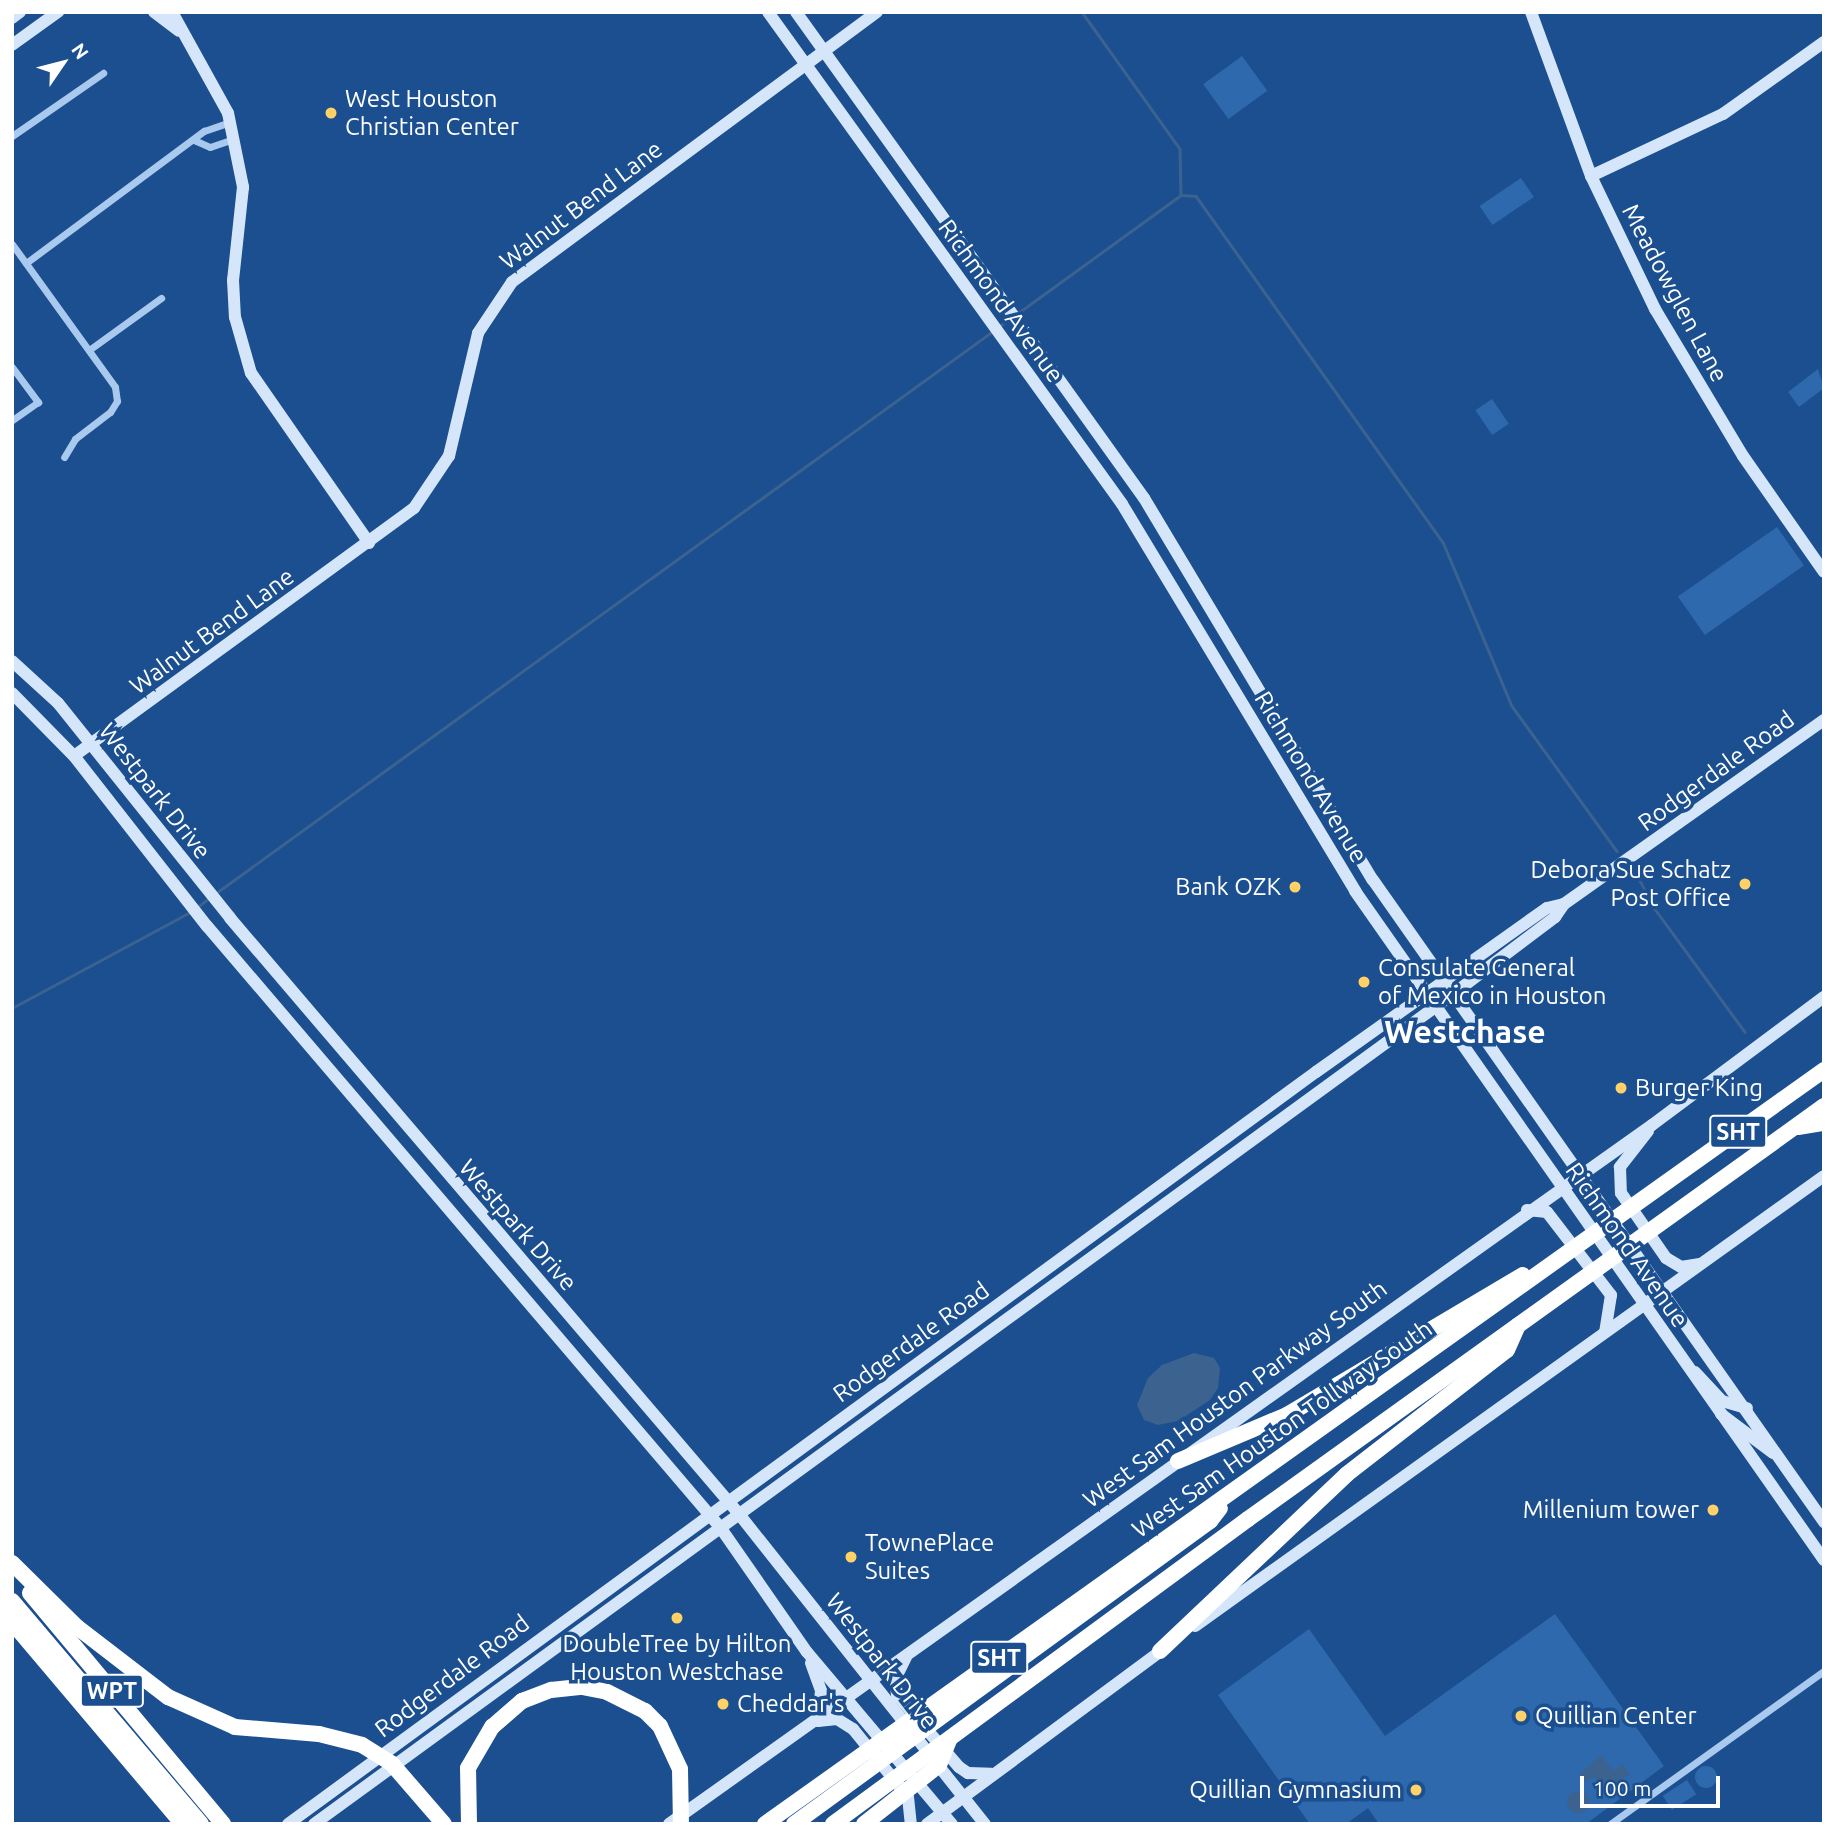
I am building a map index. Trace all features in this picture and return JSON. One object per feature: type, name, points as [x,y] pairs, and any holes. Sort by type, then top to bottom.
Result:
[{"type":"highway","name":"SHT","points":[[1558,1257],[1592,1236],[1824,1070]]},
{"type":"highway","name":"West Sam Houston Tollway South","points":[[833,1824],[1518,1325],[1824,1106]]},
{"type":"highway","points":[[1793,1128],[1824,1123]]},
{"type":"highway","name":"West Sam Houston Tollway South","points":[[765,1824],[1558,1257]]},
{"type":"highway","points":[[1178,1461],[1287,1415],[1558,1257]]},
{"type":"highway","points":[[1160,1651],[1347,1474],[1507,1350],[1518,1325]]},
{"type":"highway","points":[[794,1824],[1210,1521],[1232,1492]]},
{"type":"highway","points":[[12,1563],[77,1627],[188,1709],[235,1727],[319,1734],[386,1759],[444,1824]]},
{"type":"highway","name":"WPT","points":[[12,1572],[223,1824]]},
{"type":"highway","name":"WPT","points":[[12,1601],[194,1823]]},
{"type":"highway","points":[[12,1622],[194,1823]]},
{"type":"highway","points":[[469,1824],[468,1768],[492,1727],[522,1701],[551,1690],[582,1687],[607,1692],[645,1711],[660,1727],[680,1769],[684,1793],[681,1824]]},
{"type":"highway","points":[[864,1824],[939,1765],[949,1740]]},
{"type":"main road","points":[[12,18],[20,12]]},
{"type":"main road","points":[[12,45],[58,12]]},
{"type":"main road","points":[[154,12],[179,31]]},
{"type":"main road","points":[[172,12],[179,31],[230,122],[243,187],[233,280],[235,317],[251,373],[369,543]]},
{"type":"main road","name":"Richmond Avenue","points":[[768,12],[1122,504],[1355,891],[1824,1560]]},
{"type":"main road","name":"Richmond Avenue","points":[[796,12],[1144,498],[1228,633],[1373,880],[1582,1172],[1824,1522]]},
{"type":"main road","name":"Walnut Bend Lane","points":[[74,756],[414,508],[449,456],[478,333],[499,296],[554,248],[877,12]]},
{"type":"main road","name":"Meadowglen Lane","points":[[1531,12],[1591,176],[1688,367],[1824,572]]},
{"type":"main road","points":[[1591,176],[1723,114],[1824,42]]},
{"type":"main road","points":[[888,179],[906,165]]},
{"type":"main road","points":[[1052,407],[1071,394]]},
{"type":"main road","points":[[1122,504],[1144,498]]},
{"type":"main road","points":[[1208,645],[1228,633]]},
{"type":"main road","name":"Westpark Drive","points":[[12,661],[58,703],[198,880],[739,1514],[870,1682],[892,1699],[947,1779],[985,1824]]},
{"type":"main road","name":"Westpark Drive","points":[[12,693],[74,756],[207,926],[720,1527],[807,1652],[952,1824]]},
{"type":"main road","name":"Rodgerdale Road","points":[[314,1824],[386,1759],[499,1667],[708,1514],[1094,1238],[1316,1072],[1547,908],[1564,904],[1609,874],[1824,720]]},
{"type":"main road","points":[[1282,769],[1300,759]]},
{"type":"main road","points":[[1355,891],[1373,880]]},
{"type":"main road","name":"Rodgerdale Road","points":[[288,1824],[508,1679],[739,1514],[1436,1007],[1555,917],[1564,904]]},
{"type":"main road","name":"West Sam Houston Parkway South","points":[[669,1824],[818,1721],[1527,1210],[1652,1125],[1824,997]]},
{"type":"main road","points":[[1316,1072],[1322,1089]]},
{"type":"main road","points":[[1652,1125],[1620,1167],[1621,1193],[1666,1258],[1681,1267],[1702,1264]]},
{"type":"main road","points":[[1188,1168],[1197,1181]]},
{"type":"main road","points":[[927,1824],[991,1773],[1824,1176]]},
{"type":"main road","points":[[1527,1210],[1547,1212],[1611,1295],[1605,1332]]},
{"type":"main road","points":[[1094,1238],[1102,1249]]},
{"type":"main road","points":[[977,1321],[985,1334]]},
{"type":"main road","points":[[1686,1365],[1709,1382],[1722,1401],[1747,1408]]},
{"type":"main road","points":[[870,1397],[880,1410]]},
{"type":"main road","points":[[1719,1413],[1776,1455]]},
{"type":"main road","points":[[807,1652],[821,1691],[818,1721],[837,1719],[849,1726],[908,1797],[911,1824]]},
{"type":"main road","points":[[906,1657],[895,1680],[892,1699],[959,1767],[968,1773],[991,1773]]},
{"type":"main road","points":[[499,1667],[508,1679]]},
{"type":"street","points":[[12,136],[103,73]]},
{"type":"street","points":[[26,263],[204,131],[230,122]]},
{"type":"street","points":[[194,140],[210,147],[233,139]]},
{"type":"street","points":[[12,244],[115,387],[117,401],[110,412],[75,439],[65,457]]},
{"type":"street","points":[[89,350],[161,298]]},
{"type":"street","points":[[12,366],[38,402],[12,420]]},
{"type":"street","points":[[1609,1824],[1824,1671]]},
{"type":"shaded area","points":[[1242,56],[1267,91],[1228,119],[1203,84]]},
{"type":"shaded area","points":[[1521,178],[1534,197],[1492,225],[1480,206]]},
{"type":"shaded area","points":[[1818,369],[1824,388],[1799,407],[1788,392]]},
{"type":"shaded area","points":[[1492,399],[1509,424],[1492,435],[1475,410]]},
{"type":"shaded area","points":[[1777,527],[1804,566],[1705,635],[1678,596]]},
{"type":"shaded area","points":[[1194,1353],[1214,1358],[1220,1368],[1218,1388],[1210,1400],[1178,1421],[1158,1425],[1144,1420],[1137,1405],[1148,1378],[1162,1365]]},
{"type":"shaded area","name":"Quillian Center","points":[[1555,1614],[1664,1766],[1586,1824],[1379,1824],[1368,1808],[1346,1824],[1310,1824],[1218,1695],[1309,1629],[1385,1736]]},
{"type":"shaded area","points":[[1601,1755],[1613,1771],[1623,1764],[1630,1774],[1605,1792],[1594,1777],[1584,1782],[1578,1776]]},
{"type":"shaded area","points":[[1706,1766],[1714,1769],[1717,1777],[1714,1785],[1706,1788],[1698,1785],[1695,1777],[1698,1769]]},
{"type":"shaded area","points":[[1687,1780],[1696,1794],[1672,1810],[1663,1796]]},
{"type":"shaded area","points":[[1574,1791],[1582,1791],[1589,1798],[1589,1806],[1582,1813],[1574,1813],[1567,1806],[1567,1798]]},
{"type":"waterway","points":[[1082,12],[1180,149],[1181,195]]},
{"type":"waterway","points":[[1018,313],[1181,195],[1196,196],[1443,542],[1512,706],[1617,851]]},
{"type":"waterway","points":[[998,327],[1010,319]]},
{"type":"waterway","points":[[216,893],[993,331]]},
{"type":"waterway","points":[[1636,873],[1655,909],[1745,1032]]},
{"type":"waterway","points":[[199,906],[210,897]]},
{"type":"waterway","points":[[12,1008],[190,912]]},
{"type":"place","name":"West Houston Christian Center","points":[[331,113]]},
{"type":"place","name":"Debora Sue Schatz Post Office","points":[[1745,884]]},
{"type":"place","name":"Bank OZK","points":[[1295,887]]},
{"type":"place","name":"Consulate General of Mexico in Houston","points":[[1364,982]]},
{"type":"place","name":"Burger King","points":[[1621,1088]]},
{"type":"place","name":"Millenium tower","points":[[1713,1510]]},
{"type":"place","name":"TownePlace Suites","points":[[851,1557]]},
{"type":"place","name":"DoubleTree by Hilton Houston Westchase","points":[[677,1618]]},
{"type":"place","name":"Cheddar's","points":[[723,1704]]},
{"type":"place","name":"Quillian Center","points":[[1521,1716]]},
{"type":"place","name":"Quillian Gymnasium","points":[[1416,1790]]},
{"type":"district","name":"Westchase","points":[[1465,1031]]}]
